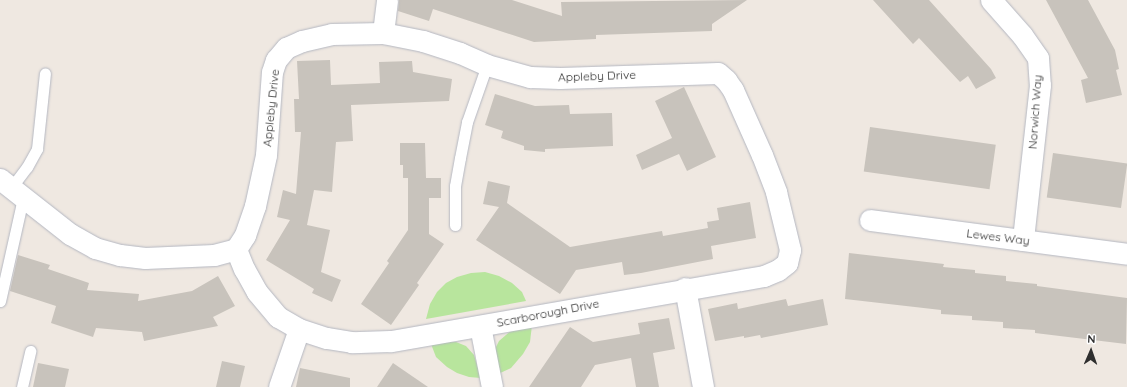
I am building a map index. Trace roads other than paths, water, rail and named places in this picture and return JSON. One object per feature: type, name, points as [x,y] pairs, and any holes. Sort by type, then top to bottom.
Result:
[{"type":"street","points":[[383,33],[387,0]]},
{"type":"street","name":"Norwich Way","points":[[991,0],[1022,35],[1038,58],[1040,85],[1023,240]]},
{"type":"street","name":"Appleby Drive","points":[[236,249],[245,235],[255,206],[266,156],[272,72],[276,60],[286,48],[302,41],[332,34],[383,33],[423,41],[460,53],[488,65],[530,77],[560,78],[701,72],[718,73],[726,80],[733,90],[762,155]]},
{"type":"street","name":"Scarborough Drive","points":[[236,249],[244,270],[257,292],[278,317],[299,329],[326,338],[352,342],[390,341],[685,288],[764,276],[778,270],[787,263],[790,250],[787,230],[776,192],[762,155]]},
{"type":"street","points":[[11,188],[70,234],[95,248],[120,256],[145,258],[207,255],[236,249]]},
{"type":"street","name":"Lewes Way","points":[[870,220],[1127,254]]},
{"type":"street","points":[[685,288],[703,387]]},
{"type":"street","points":[[480,326],[492,387]]},
{"type":"street","points":[[279,387],[299,329]]},
{"type":"lane","points":[[455,225],[455,186],[467,122],[488,65]]},
{"type":"lane","points":[[0,301],[11,188],[27,167],[37,149],[45,73]]},
{"type":"lane","points":[[22,387],[30,351]]}]
